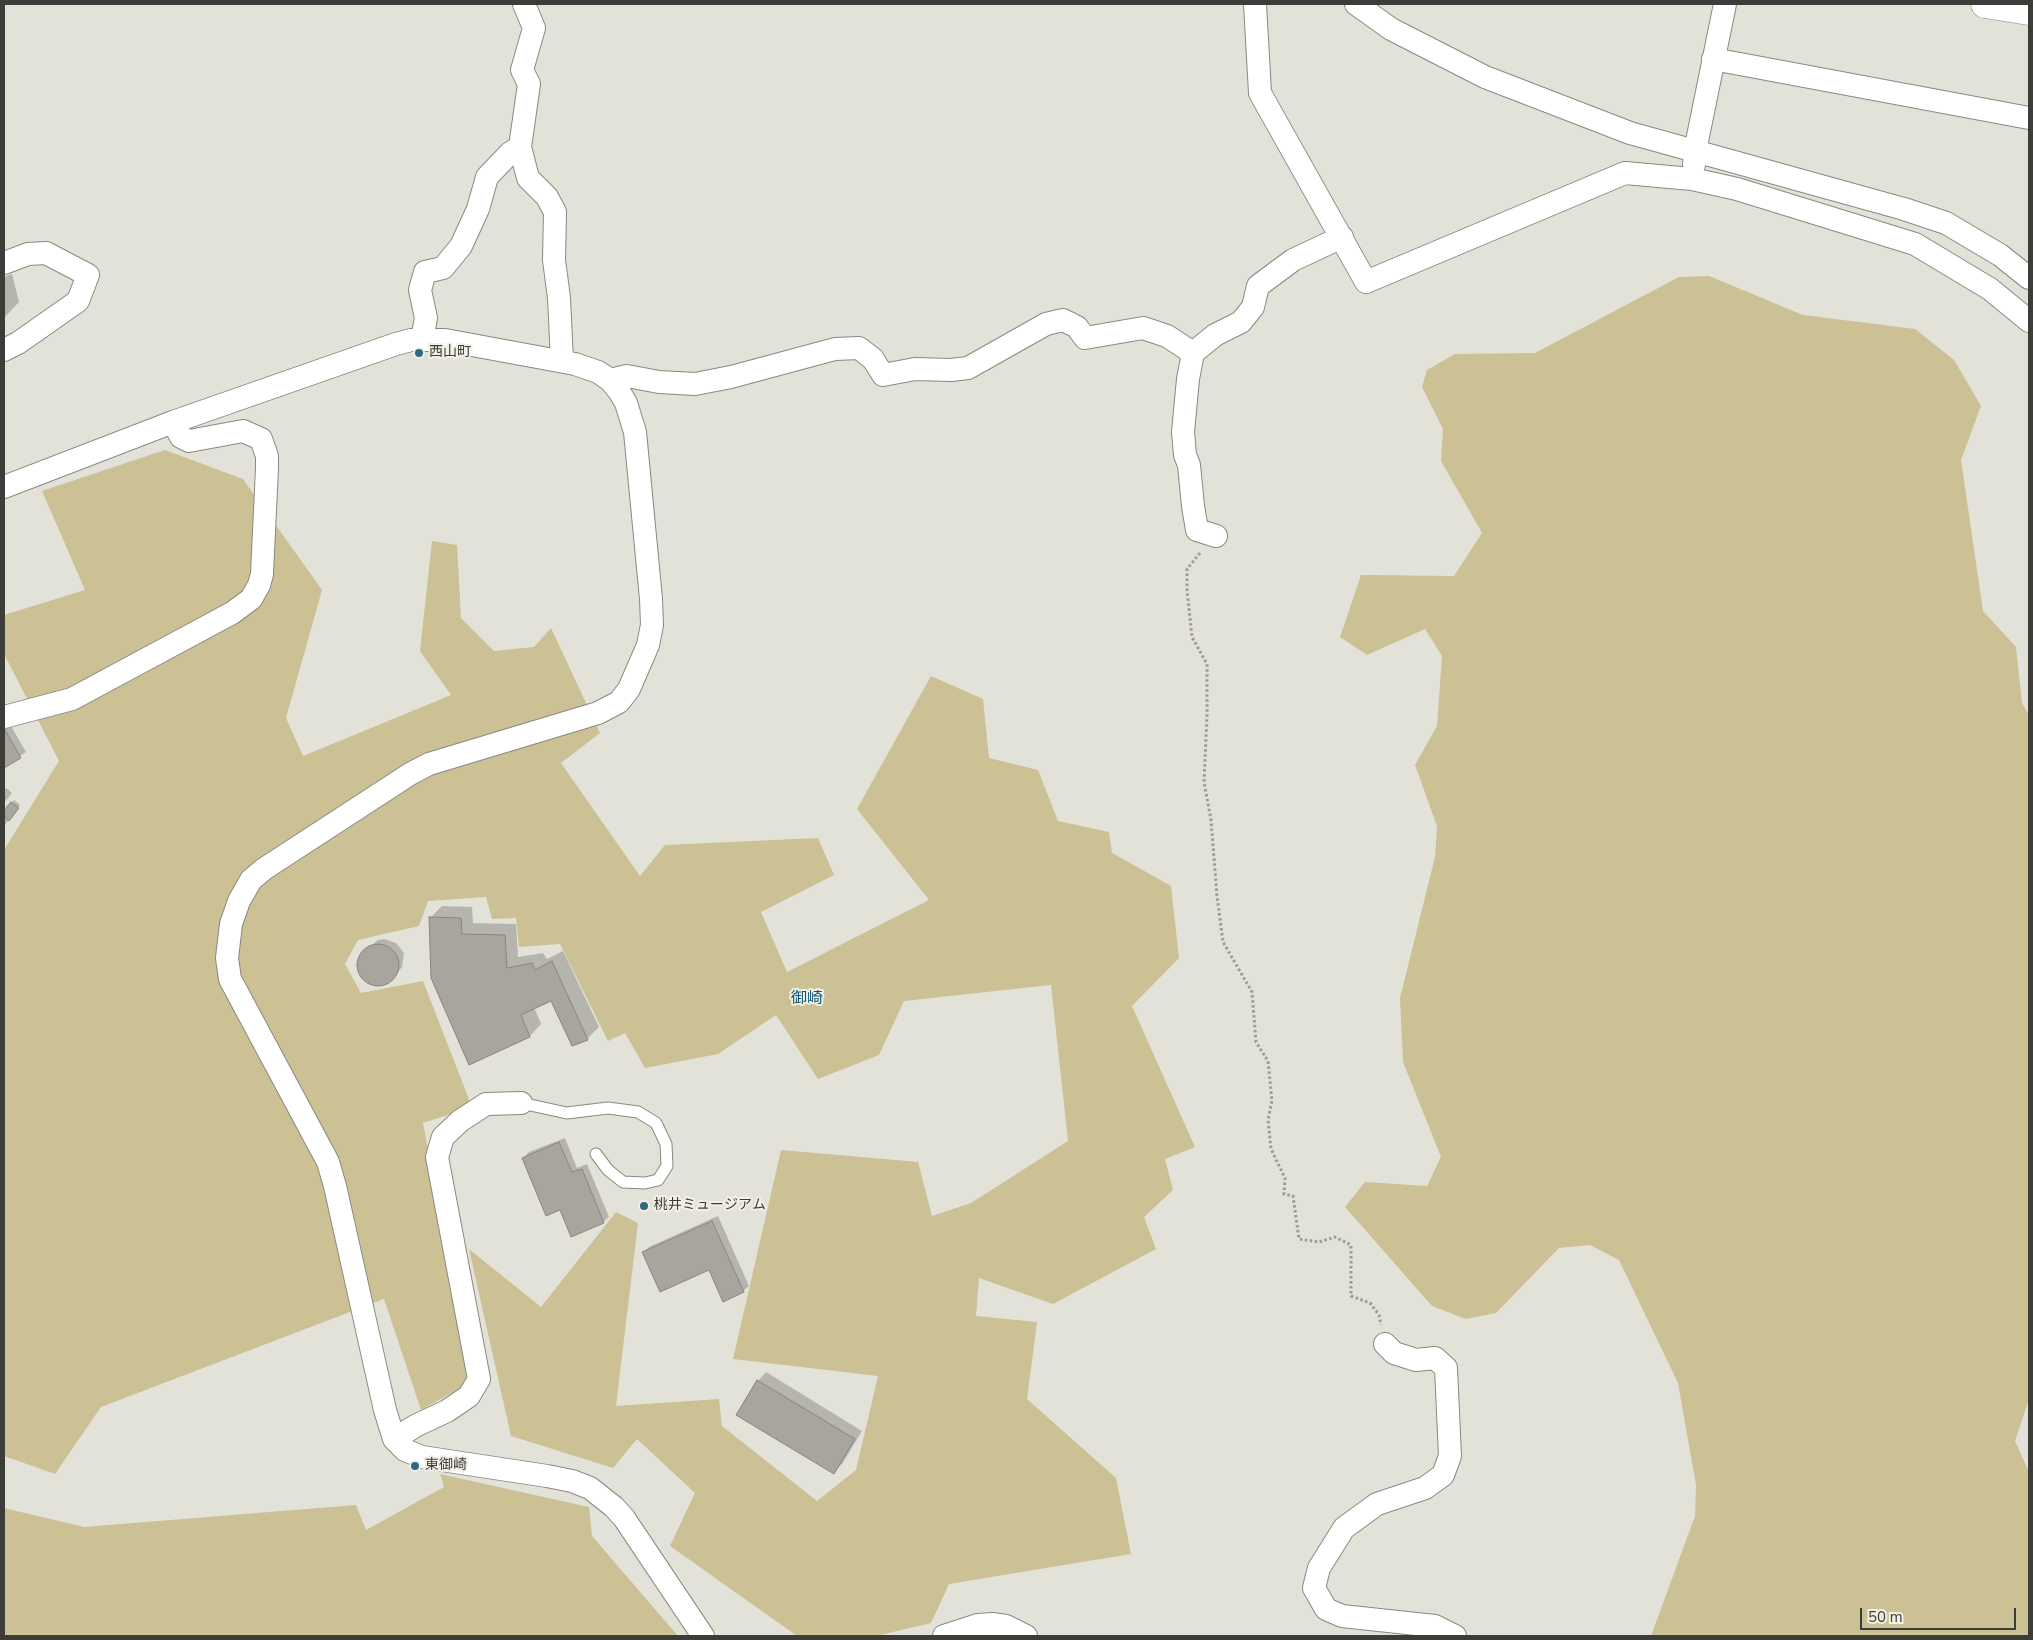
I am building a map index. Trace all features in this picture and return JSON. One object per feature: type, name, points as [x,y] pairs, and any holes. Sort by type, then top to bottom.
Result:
[{"type":"street","points":[[524,4],[534,28],[522,70],[529,84],[520,147],[528,178],[547,197],[555,212],[554,260],[562,361]]},
{"type":"street","points":[[1255,4],[1260,93],[1366,282],[1625,173],[1692,179],[1737,189],[1915,244],[1990,288],[2029,322]]},
{"type":"street","points":[[1356,4],[1391,29],[1485,77],[1630,133],[1904,209],[1946,223],[2000,255],[2029,278]]},
{"type":"street","points":[[1692,179],[1695,151],[1725,4]]},
{"type":"street","points":[[1985,4],[2029,11]]},
{"type":"street","points":[[1713,59],[2029,118]]},
{"type":"street","points":[[422,339],[426,318],[420,290],[425,272],[443,268],[460,246],[478,209],[487,177],[510,153],[520,147]]},
{"type":"street","points":[[1216,536],[1197,530],[1189,465],[1185,455],[1183,432],[1188,379],[1194,353],[1215,335],[1241,322],[1253,307],[1258,286],[1293,260],[1342,237]]},
{"type":"street","points":[[4,263],[28,254],[46,253],[88,275],[78,301],[18,343],[4,350]]},
{"type":"street","points":[[610,380],[627,376],[659,382],[695,384],[835,349],[859,348],[873,359],[883,375],[916,369],[951,370],[968,368],[1046,324],[1063,320],[1077,327],[1085,338],[1142,328],[1167,336],[1194,353]]},
{"type":"street","points":[[4,487],[172,422],[396,344],[422,339],[445,340],[587,367],[610,380],[626,403],[635,432],[652,599],[652,625],[648,645],[629,689],[619,702],[598,713],[429,764],[410,774],[264,869],[251,880],[240,900],[229,935],[227,958],[230,979],[328,1162],[385,1410],[394,1439],[405,1450],[422,1457],[547,1476],[572,1481],[590,1488],[614,1507],[624,1518],[703,1636]]},
{"type":"street","points":[[4,717],[72,699],[232,613],[251,598],[255,592],[262,574],[268,468],[265,448],[260,439],[243,431],[189,441],[181,437],[172,422]]},
{"type":"street","points":[[394,1439],[417,1425],[447,1411],[469,1396],[479,1379],[437,1157],[442,1137],[460,1121],[486,1104],[521,1103]]},
{"type":"street","points":[[1385,1344],[1394,1353],[1416,1360],[1435,1358],[1446,1368],[1450,1456],[1443,1475],[1425,1488],[1377,1504],[1344,1528],[1319,1568],[1314,1588],[1326,1609],[1342,1616],[1435,1626],[1454,1636]]},
{"type":"street","points":[[944,1636],[978,1625],[992,1624],[1006,1626],[1026,1636]]},
{"type":"lane","points":[[521,1103],[567,1114],[608,1108],[638,1112],[656,1122],[666,1144],[667,1166],[658,1180],[645,1183],[623,1182],[608,1170],[596,1154]]},
{"type":"path","points":[[1216,536],[1187,569],[1192,637],[1207,664],[1207,742],[1204,782],[1211,820],[1223,942],[1252,992],[1256,1042],[1268,1061],[1272,1102],[1268,1120],[1271,1150],[1285,1178],[1284,1194],[1293,1196],[1299,1239],[1319,1242],[1335,1237],[1351,1246],[1352,1296],[1370,1303],[1379,1316],[1385,1344]]},
{"type":"shaded area","points":[[1709,276],[1803,315],[1915,329],[1954,360],[1981,406],[1961,460],[1983,611],[2016,647],[2022,703],[2029,715],[2029,1399],[2015,1441],[2029,1472],[2029,1636],[1651,1636],[1695,1516],[1696,1485],[1678,1383],[1619,1260],[1590,1245],[1559,1248],[1496,1313],[1466,1319],[1432,1306],[1345,1207],[1365,1182],[1427,1186],[1441,1157],[1403,1062],[1400,998],[1435,857],[1437,826],[1415,765],[1437,726],[1442,656],[1425,629],[1367,655],[1340,637],[1361,575],[1454,576],[1482,533],[1441,461],[1443,429],[1422,387],[1427,370],[1455,354],[1535,353],[1679,277]]},
{"type":"shaded area","points":[[165,450],[243,479],[322,590],[286,718],[303,756],[451,695],[420,651],[432,541],[457,545],[461,618],[494,651],[534,647],[551,628],[600,733],[561,763],[640,876],[665,845],[818,838],[834,875],[761,912],[787,972],[929,900],[857,809],[931,676],[983,699],[989,758],[1038,770],[1058,821],[1109,832],[1112,853],[1171,886],[1179,958],[1132,1006],[1195,1147],[1165,1159],[1173,1190],[1144,1217],[1156,1249],[1053,1304],[979,1278],[976,1316],[1037,1322],[1027,1399],[1116,1478],[1131,1554],[949,1584],[931,1623],[876,1636],[797,1636],[670,1546],[695,1493],[637,1439],[613,1468],[511,1436],[469,1249],[541,1307],[616,1212],[638,1223],[616,1406],[719,1399],[722,1426],[817,1501],[856,1470],[878,1376],[733,1359],[781,1150],[918,1162],[932,1216],[971,1203],[1068,1141],[1051,985],[904,1001],[879,1055],[818,1079],[776,1015],[718,1054],[645,1068],[625,1033],[608,1041],[560,944],[519,947],[516,918],[492,919],[486,897],[428,901],[419,926],[358,940],[345,964],[361,993],[423,981],[472,1107],[423,1123],[471,1382],[421,1410],[384,1299],[101,1407],[55,1474],[4,1456],[4,850],[59,761],[4,654],[4,615],[85,590],[42,491]]},
{"type":"shaded area","points":[[440,1474],[589,1507],[592,1536],[678,1636],[8,1636],[4,1634],[4,1508],[84,1527],[356,1505],[366,1530],[444,1487]]},
{"type":"building","points":[[4,731],[21,758],[4,768]]},
{"type":"building","points":[[11,802],[19,808],[9,821],[4,816],[4,810]]},
{"type":"building","points":[[429,917],[461,918],[462,934],[505,935],[507,968],[532,963],[535,970],[552,961],[588,1040],[572,1046],[551,1001],[521,1015],[530,1037],[469,1065],[431,978]]},
{"type":"building","points":[[378,944],[393,950],[399,965],[393,980],[378,986],[363,980],[357,965],[363,950]]},
{"type":"building","points":[[559,1142],[572,1172],[582,1169],[604,1223],[571,1237],[560,1210],[546,1216],[522,1158]]},
{"type":"building","points":[[712,1221],[744,1292],[723,1302],[709,1270],[660,1292],[642,1252]]},
{"type":"building","points":[[757,1380],[855,1439],[834,1474],[736,1415]]},
{"type":"place","name":"西山町","points":[[419,353]]},
{"type":"place","name":"桃井ミュージアム","points":[[644,1206]]},
{"type":"place","name":"東御崎","points":[[415,1466]]},
{"type":"district","name":"御崎","points":[[807,999]]}]
